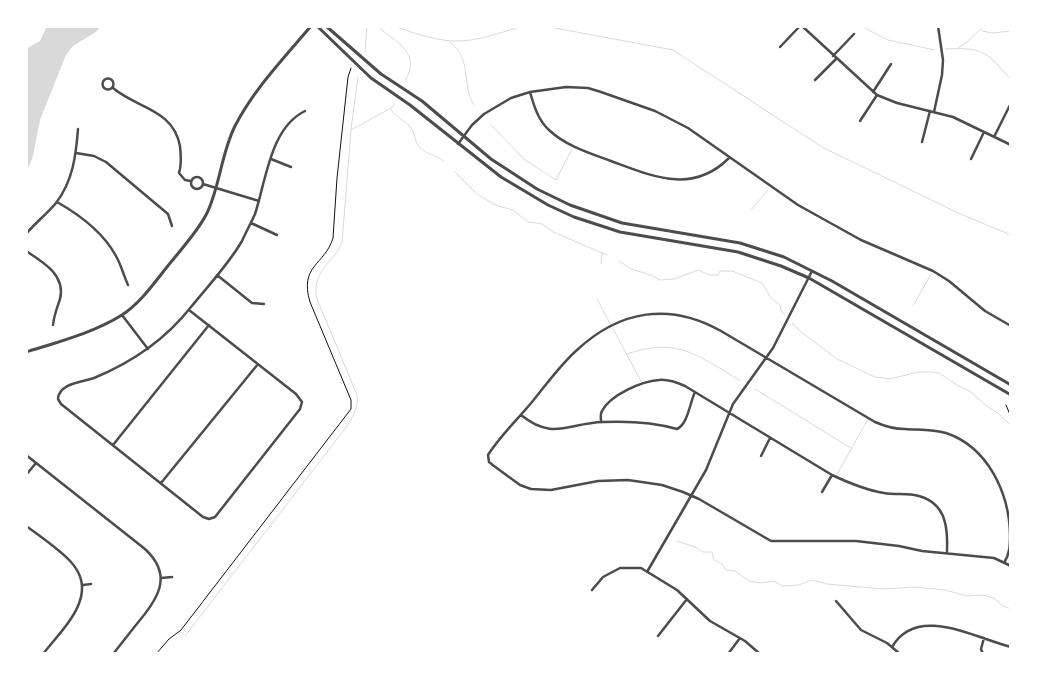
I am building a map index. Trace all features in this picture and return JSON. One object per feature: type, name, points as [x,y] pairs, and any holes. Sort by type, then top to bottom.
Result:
[{"type":"street","points":[[26,352],[82,334],[122,314],[142,297],[190,238],[207,213],[216,188],[223,157],[239,120],[256,92],[311,26]]},
{"type":"street","points":[[317,26],[371,78],[410,105],[494,172],[548,205],[574,217],[620,232],[738,252],[781,266],[809,278],[1011,395]]},
{"type":"street","points":[[326,26],[368,64],[417,98],[491,158],[537,189],[582,210],[634,226],[740,243],[770,252],[812,270],[1011,385]]},
{"type":"street","points":[[780,47],[801,26],[877,95],[897,103],[953,118],[1011,145]]},
{"type":"street","points":[[934,112],[942,75],[943,60],[938,26]]},
{"type":"street","points":[[815,80],[854,34]]},
{"type":"street","points":[[873,92],[891,64]]},
{"type":"street","points":[[112,80],[113,88],[105,89],[104,81],[112,80]]},
{"type":"street","points":[[458,144],[484,114],[501,103],[530,92],[566,87],[588,88],[601,92],[666,116],[688,128],[784,196],[828,223],[937,274],[949,281],[985,311],[1011,326]]},
{"type":"street","points":[[113,88],[120,94],[166,118],[174,126],[181,152],[179,173],[185,180],[191,181],[198,177],[202,180],[203,184],[259,201]]},
{"type":"street","points":[[530,92],[539,117],[555,135],[587,152],[653,176],[679,180],[700,177],[715,170],[729,158]]},
{"type":"street","points":[[860,120],[877,95]]},
{"type":"street","points":[[994,137],[1011,103]]},
{"type":"street","points":[[189,310],[296,394],[302,402],[300,410],[215,517],[209,519],[203,517],[61,404],[58,395],[63,388],[117,368],[148,349],[176,326],[236,251],[251,224],[279,139],[295,116],[305,111]]},
{"type":"street","points":[[922,142],[930,111]]},
{"type":"street","points":[[26,234],[57,202],[67,184],[76,153],[78,129]]},
{"type":"street","points":[[971,159],[984,132]]},
{"type":"street","points":[[76,153],[94,156],[106,162],[168,214],[172,226]]},
{"type":"street","points":[[271,159],[291,167]]},
{"type":"street","points":[[191,181],[195,189],[200,188],[203,184]]},
{"type":"street","points":[[57,202],[73,211],[93,227],[105,240],[116,256],[128,285]]},
{"type":"street","points":[[251,224],[277,235]]},
{"type":"street","points":[[26,252],[48,266],[57,276],[61,288],[53,325]]},
{"type":"street","points":[[647,572],[706,470],[728,412],[779,338],[812,270]]},
{"type":"street","points":[[217,275],[252,303],[264,304]]},
{"type":"street","points":[[60,297],[67,298]]},
{"type":"street","points":[[1004,563],[1010,551],[1009,512],[1003,493],[990,468],[975,449],[954,436],[936,430],[897,428],[875,422],[721,330],[696,318],[664,313],[640,316],[610,327],[589,339],[576,350],[488,455],[488,459],[494,466],[520,485],[530,489],[552,490],[598,481],[628,480],[662,485],[692,496],[771,541],[842,540],[876,543],[994,558],[1004,563],[1011,566]]},
{"type":"street","points":[[122,314],[148,349]]},
{"type":"street","points":[[113,445],[209,325]]},
{"type":"street","points":[[161,484],[258,364]]},
{"type":"street","points":[[601,422],[602,410],[609,402],[623,392],[652,380],[674,381],[832,475],[882,493],[918,496],[927,500],[937,508],[944,518],[948,532],[948,553]]},
{"type":"street","points":[[521,415],[533,424],[550,430],[601,422],[642,423],[680,428],[695,392]]},
{"type":"street","points":[[760,456],[770,438]]},
{"type":"street","points":[[26,455],[152,556],[157,564],[161,578],[159,591],[153,604],[113,654]]},
{"type":"street","points":[[26,475],[36,462]]},
{"type":"street","points":[[822,492],[832,475]]},
{"type":"street","points":[[26,526],[71,561],[79,573],[83,585],[79,607],[43,654]]},
{"type":"street","points":[[592,590],[602,577],[620,568],[641,568],[677,590],[710,621],[740,638],[760,654]]},
{"type":"street","points":[[161,578],[172,577]]},
{"type":"street","points":[[83,585],[91,584]]},
{"type":"street","points":[[658,636],[687,599]]},
{"type":"street","points":[[836,601],[861,630],[892,647],[900,654]]},
{"type":"street","points":[[892,647],[897,638],[906,631],[925,624],[966,632],[1011,647]]},
{"type":"street","points":[[728,654],[740,638]]},
{"type":"street","points":[[983,654],[981,649],[984,638]]},
{"type":"path","points":[[156,654],[169,639],[181,630],[351,409],[351,400],[310,302],[307,289],[312,269],[330,247],[333,238],[337,178],[348,77],[351,68]]},
{"type":"path","points":[[1006,405],[1007,412],[1011,417]]},
{"type":"shaded area","points":[[47,26],[101,26],[96,32],[73,46],[66,55],[40,120],[33,156],[26,174],[26,49],[40,41]]},
{"type":"waterway","points":[[365,52],[367,26]]},
{"type":"waterway","points":[[377,26],[399,43],[409,56],[411,63],[405,81]]},
{"type":"waterway","points":[[393,26],[430,37],[453,41],[480,38],[524,26]]},
{"type":"waterway","points":[[544,26],[673,50],[822,147],[958,213],[1011,235]]},
{"type":"waterway","points":[[861,26],[888,40],[935,50]]},
{"type":"waterway","points":[[958,48],[984,26]]},
{"type":"waterway","points":[[982,31],[992,33],[1011,31]]},
{"type":"waterway","points":[[450,42],[462,57],[468,89],[474,105]]},
{"type":"waterway","points":[[946,49],[969,49],[984,53],[1011,80]]},
{"type":"waterway","points":[[351,129],[358,77]]},
{"type":"waterway","points":[[185,636],[344,430],[354,413],[357,395],[317,299],[317,282],[342,243],[351,130],[391,108],[395,103]]},
{"type":"waterway","points":[[391,109],[394,114],[412,129],[420,148],[444,161]]},
{"type":"waterway","points":[[491,125],[525,160],[556,180],[572,149]]},
{"type":"waterway","points":[[454,171],[477,194],[495,205],[513,210],[528,222],[542,224],[553,232],[607,255]]},
{"type":"waterway","points":[[751,210],[768,190]]},
{"type":"waterway","points":[[601,264],[602,253]]},
{"type":"waterway","points":[[619,261],[631,269],[660,280],[674,279],[698,270],[709,275],[718,275],[720,271],[732,271],[762,283],[771,298],[780,305],[781,311],[785,315]]},
{"type":"waterway","points":[[913,306],[931,274]]},
{"type":"waterway","points":[[597,299],[642,383]]},
{"type":"waterway","points":[[792,323],[837,359],[875,377],[890,379],[918,372],[939,373],[971,392],[1011,426]]},
{"type":"waterway","points":[[627,354],[660,347],[687,351],[741,381]]},
{"type":"waterway","points":[[755,389],[851,448]]},
{"type":"waterway","points":[[836,476],[868,419]]},
{"type":"waterway","points":[[677,541],[703,552],[712,552],[714,560],[722,564],[726,570],[735,571],[749,581],[760,583],[773,581],[783,586],[799,585],[811,580],[827,584],[883,589],[915,587],[945,590],[967,596],[984,595],[995,599],[1003,606],[1011,609]]}]
